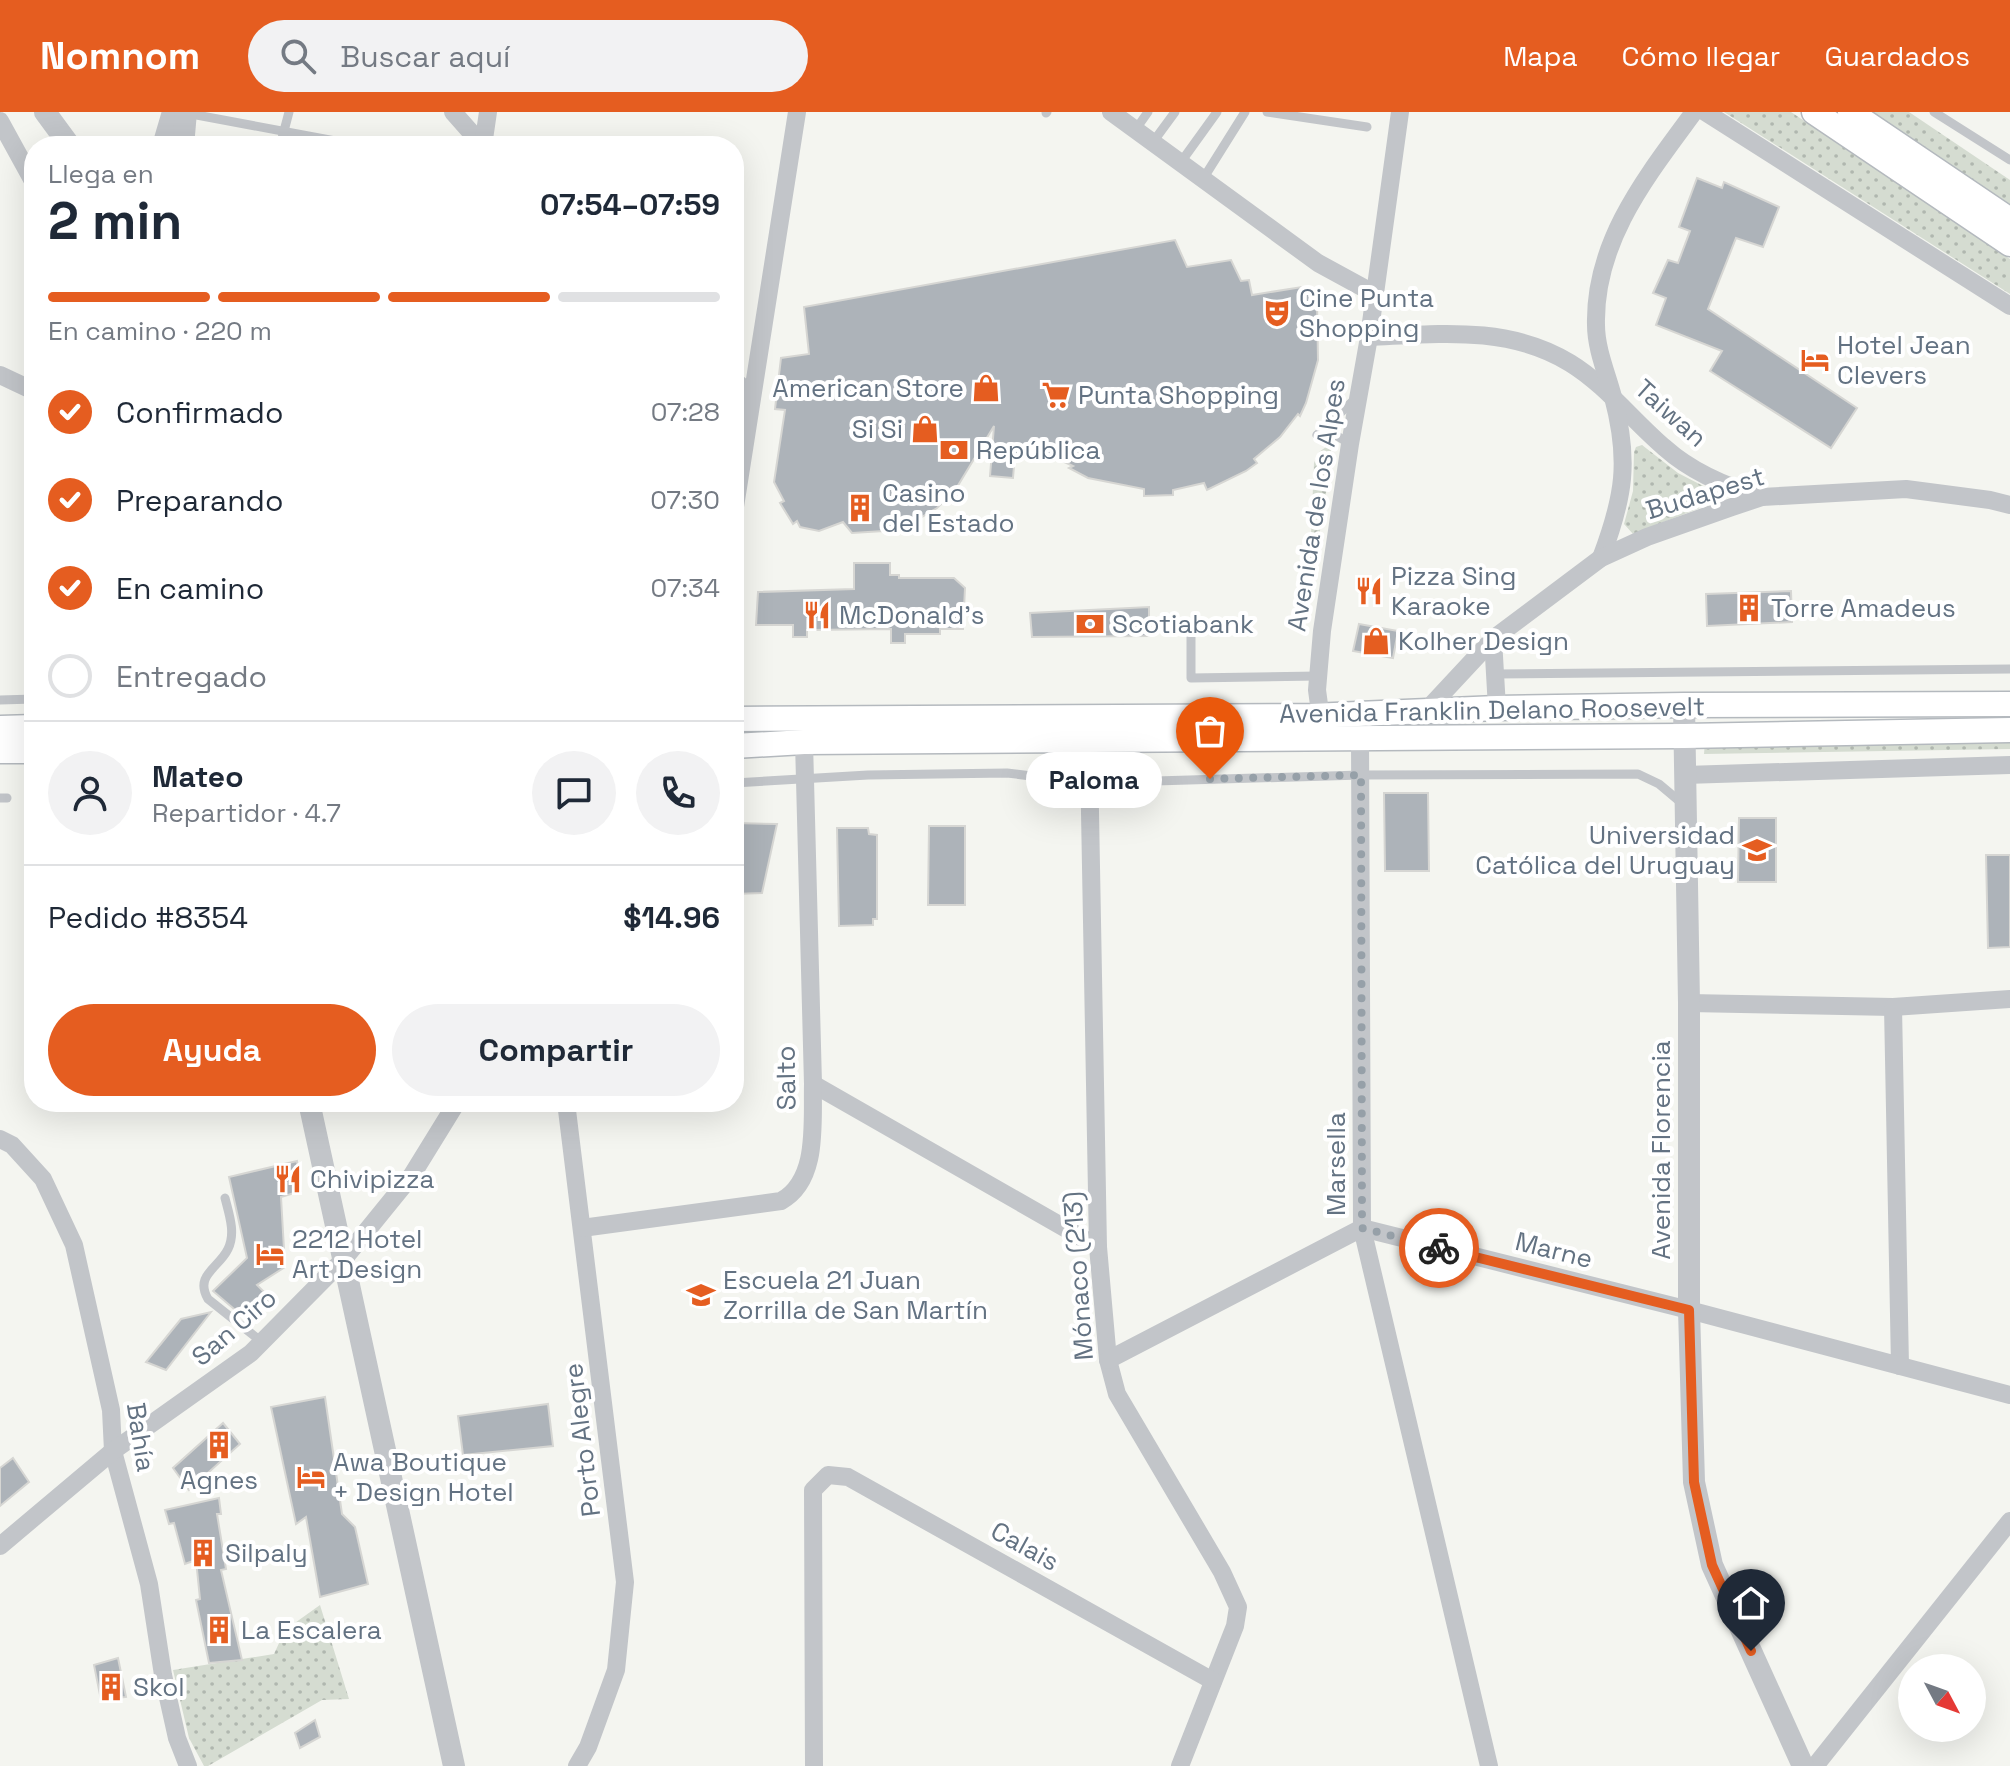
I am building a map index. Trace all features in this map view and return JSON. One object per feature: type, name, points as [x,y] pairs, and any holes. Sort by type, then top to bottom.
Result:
[{"type":"main road","points":[[1814,112],[2010,244]]},
{"type":"main road","points":[[1850,112],[2010,220]]},
{"type":"main road","name":"Avenida Franklin Delano Roosevelt","points":[[744,745],[804,742],[1086,740],[1322,726],[1425,712],[1497,708],[2010,704]]},
{"type":"main road","name":"Avenida Franklin Delano Roosevelt","points":[[744,719],[1322,726],[1360,738],[2010,730]]},
{"type":"main road","points":[[0,728],[24,727]]},
{"type":"main road","points":[[0,751],[24,751]]},
{"type":"street","points":[[31,112],[43,136]]},
{"type":"street","points":[[45,112],[63,136]]},
{"type":"street","points":[[166,136],[173,112]]},
{"type":"street","points":[[184,136],[186,112]]},
{"type":"street","points":[[453,112],[474,136]]},
{"type":"street","points":[[484,136],[488,112]]},
{"type":"street","points":[[744,448],[797,112]]},
{"type":"street","points":[[1111,112],[1318,263],[1373,293]]},
{"type":"street","name":"Avenida de los Alpes","points":[[1322,726],[1317,690],[1322,631],[1369,337],[1400,112]]},
{"type":"street","name":"Taiwan","points":[[1694,112],[1622,216],[1601,277],[1596,329],[1614,400],[1666,450],[1691,467],[1739,490],[1762,497]]},
{"type":"street","points":[[1705,112],[2010,306]]},
{"type":"street","points":[[0,121],[24,165]]},
{"type":"street","points":[[1369,337],[1436,334],[1499,336],[1546,351],[1570,363],[1614,400],[1623,444],[1624,478],[1616,517],[1601,558]]},
{"type":"street","points":[[0,375],[24,386]]},
{"type":"street","points":[[744,389],[752,396]]},
{"type":"street","name":"Budapest","points":[[1425,712],[1493,639],[1601,558],[1647,537],[1762,497],[1906,489],[2010,505]]},
{"type":"street","points":[[1493,639],[1497,708]]},
{"type":"street","name":"Avenida Florencia","points":[[1684,705],[1689,1003],[1689,1310],[1694,1482],[1712,1565],[1803,1766]]},
{"type":"street","name":"Marsella","points":[[1360,738],[1362,1228],[1489,1766]]},
{"type":"street","name":"Mónaco (213)","points":[[1086,740],[1098,1247],[1108,1360],[1117,1394],[1222,1572],[1238,1607],[1235,1626],[1180,1766]]},
{"type":"street","name":"Salto","points":[[582,1228],[781,1201],[795,1193],[802,1183],[812,1133],[813,1084],[804,742]]},
{"type":"street","points":[[1685,775],[2010,765]]},
{"type":"street","points":[[1689,1003],[1893,1007],[2010,999]]},
{"type":"street","points":[[1893,1007],[1900,1366]]},
{"type":"street","points":[[813,1084],[1098,1247]]},
{"type":"street","points":[[311,1112],[454,1766]]},
{"type":"street","name":"San Ciro","points":[[0,1546],[113,1451],[237,1364],[262,1342],[343,1260],[412,1175],[451,1112]]},
{"type":"street","name":"Porto Alegre","points":[[567,1112],[625,1582],[616,1670],[588,1747],[577,1766]]},
{"type":"street","name":"Bahía","points":[[0,1139],[12,1145],[43,1179],[74,1245],[111,1410],[113,1451],[149,1584],[163,1675],[177,1738],[188,1766]]},
{"type":"street","points":[[1108,1360],[1362,1228]]},
{"type":"street","name":"Marne","points":[[1362,1228],[2010,1395]]},
{"type":"street","name":"Calais","points":[[814,1766],[813,1490],[828,1475],[848,1477],[1213,1681]]},
{"type":"street","points":[[1815,1766],[2008,1530]]},
{"type":"lane","points":[[186,112],[313,136]]},
{"type":"lane","points":[[282,136],[289,112]]},
{"type":"lane","points":[[1136,129],[1148,112]]},
{"type":"lane","points":[[1153,142],[1175,112]]},
{"type":"lane","points":[[1181,162],[1217,112]]},
{"type":"lane","points":[[1203,179],[1245,112]]},
{"type":"lane","points":[[1267,112],[1367,127]]},
{"type":"lane","points":[[1934,112],[2010,160]]},
{"type":"lane","points":[[1350,444],[1334,434],[1317,435],[1348,408],[1358,394]]},
{"type":"lane","points":[[1191,637],[1191,678],[1319,676]]},
{"type":"lane","points":[[1496,674],[2010,669]]},
{"type":"lane","points":[[0,700],[24,699]]},
{"type":"lane","points":[[744,783],[868,775],[1007,773],[1089,783],[1361,775],[1638,774],[1659,784],[1686,807]]},
{"type":"lane","points":[[225,1198],[232,1227],[229,1248],[204,1279],[203,1291],[208,1299],[262,1342]]},
{"type":"shaded area","points":[[1724,112],[1791,112],[2010,259],[2010,294]]},
{"type":"shaded area","points":[[1865,112],[1909,112],[2010,180],[2010,210]]},
{"type":"shaded area","points":[[1642,445],[1678,473],[1711,490],[1714,497],[1710,504],[1633,534],[1624,524],[1633,491],[1634,452],[1636,447]]},
{"type":"shaded area","points":[[1330,448],[1332,455],[1308,607],[1314,463],[1319,452]]},
{"type":"shaded area","points":[[2010,738],[2010,749],[1704,754],[1705,741]]},
{"type":"shaded area","points":[[320,1605],[349,1699],[322,1700],[204,1766],[189,1738],[173,1670],[274,1654],[285,1630]]},
{"type":"building","points":[[1697,178],[1722,188],[1724,182],[1779,207],[1763,247],[1736,238],[1708,309],[1857,408],[1831,448],[1710,371],[1722,351],[1656,325],[1666,298],[1653,293],[1668,260],[1678,263],[1690,231],[1679,227]]},
{"type":"building","name":"Punta Shopping","points":[[1175,240],[1187,267],[1231,260],[1241,281],[1249,280],[1252,295],[1302,287],[1317,301],[1318,360],[1306,403],[1300,416],[1298,414],[1280,437],[1254,459],[1257,463],[1207,490],[1204,483],[1173,490],[1173,495],[1144,496],[1144,489],[1088,478],[1069,468],[1073,466],[1045,453],[1020,447],[1020,455],[1015,454],[1013,478],[990,476],[994,426],[954,492],[920,518],[884,531],[852,533],[843,522],[819,531],[800,527],[797,521],[793,524],[780,503],[784,501],[774,482],[785,410],[775,409],[781,358],[809,354],[804,307]]},
{"type":"building","points":[[854,563],[890,563],[890,575],[899,575],[899,578],[954,578],[965,588],[963,629],[940,629],[940,634],[905,634],[905,643],[891,643],[891,629],[807,630],[807,637],[793,637],[793,625],[756,625],[758,592],[854,589]]},
{"type":"building","name":"Torre Amadeus","points":[[1791,591],[1792,622],[1707,626],[1706,594]]},
{"type":"building","name":"Scotiabank","points":[[1149,607],[1149,636],[1032,637],[1030,613]]},
{"type":"building","name":"Kolher Design","points":[[1359,624],[1398,631],[1393,658],[1353,651]]},
{"type":"building","points":[[1384,793],[1428,793],[1429,871],[1385,871]]},
{"type":"building","name":"Universidad Católica del Uruguay","points":[[1739,818],[1776,818],[1776,882],[1738,882]]},
{"type":"building","points":[[744,823],[777,824],[762,893],[744,894]]},
{"type":"building","points":[[929,826],[965,826],[965,905],[928,905]]},
{"type":"building","points":[[837,828],[868,828],[869,834],[877,835],[877,919],[873,919],[873,925],[839,926]]},
{"type":"building","points":[[1986,855],[2010,855],[2010,947],[1988,948]]},
{"type":"building","name":"2212 Hotel Art Design","points":[[297,1161],[301,1191],[281,1197],[285,1267],[257,1285],[271,1299],[248,1321],[213,1291],[247,1258],[229,1177]]},
{"type":"building","points":[[211,1312],[166,1370],[146,1362],[181,1319]]},
{"type":"building","name":"Awa Boutique + Design Hotel","points":[[325,1397],[342,1514],[355,1527],[368,1584],[320,1597],[306,1517],[296,1524],[271,1407]]},
{"type":"building","points":[[548,1404],[553,1446],[463,1455],[458,1416]]},
{"type":"building","points":[[223,1423],[240,1444],[189,1490],[173,1468]]},
{"type":"building","points":[[13,1458],[29,1482],[0,1506],[0,1468]]},
{"type":"building","points":[[219,1498],[221,1514],[217,1514],[226,1569],[221,1570],[242,1660],[209,1663],[196,1600],[200,1599],[196,1560],[185,1564],[174,1523],[169,1524],[165,1510]]},
{"type":"building","name":"Skol","points":[[118,1658],[126,1697],[101,1700],[94,1665]]},
{"type":"building","points":[[315,1720],[320,1737],[300,1748],[295,1733]]},
{"type":"way so far","points":[[1210,779],[1361,775],[1362,1228],[1439,1248]]},
{"type":"place","name":"Cine Punta Shopping","points":[[1277,313]]},
{"type":"place","name":"Hotel Jean Clevers","points":[[1815,360]]},
{"type":"place","name":"American Store","points":[[986,388]]},
{"type":"place","name":"Punta Shopping","points":[[1056,395]]},
{"type":"place","name":"Si Si","points":[[925,429]]},
{"type":"place","name":"República","points":[[954,450]]},
{"type":"place","name":"Casino del Estado","points":[[860,508]]},
{"type":"place","name":"Pizza Sing Karaoke","points":[[1369,591]]},
{"type":"place","name":"Torre Amadeus","points":[[1749,608]]},
{"type":"place","name":"McDonald's","points":[[817,615]]},
{"type":"place","name":"Scotiabank","points":[[1090,624]]},
{"type":"place","name":"Kolher Design","points":[[1376,641]]},
{"type":"place","name":"Paloma","points":[[1210,779]]},
{"type":"place","name":"Universidad Católica del Uruguay","points":[[1757,850]]},
{"type":"place","name":"Chivipizza","points":[[288,1179]]},
{"type":"place","name":"2212 Hotel Art Design","points":[[270,1254]]},
{"type":"place","name":"Escuela 21 Juan Zorrilla de San Martín","points":[[701,1295]]},
{"type":"place","name":"Agnes","points":[[219,1445]]},
{"type":"place","name":"Awa Boutique + Design Hotel","points":[[311,1477]]},
{"type":"place","name":"Silpaly","points":[[203,1553]]},
{"type":"place","name":"La Escalera","points":[[219,1630]]},
{"type":"place","name":"Skol","points":[[111,1687]]},
{"type":"route","points":[[1439,1248],[1689,1310],[1694,1482],[1712,1565],[1751,1651]]}]
